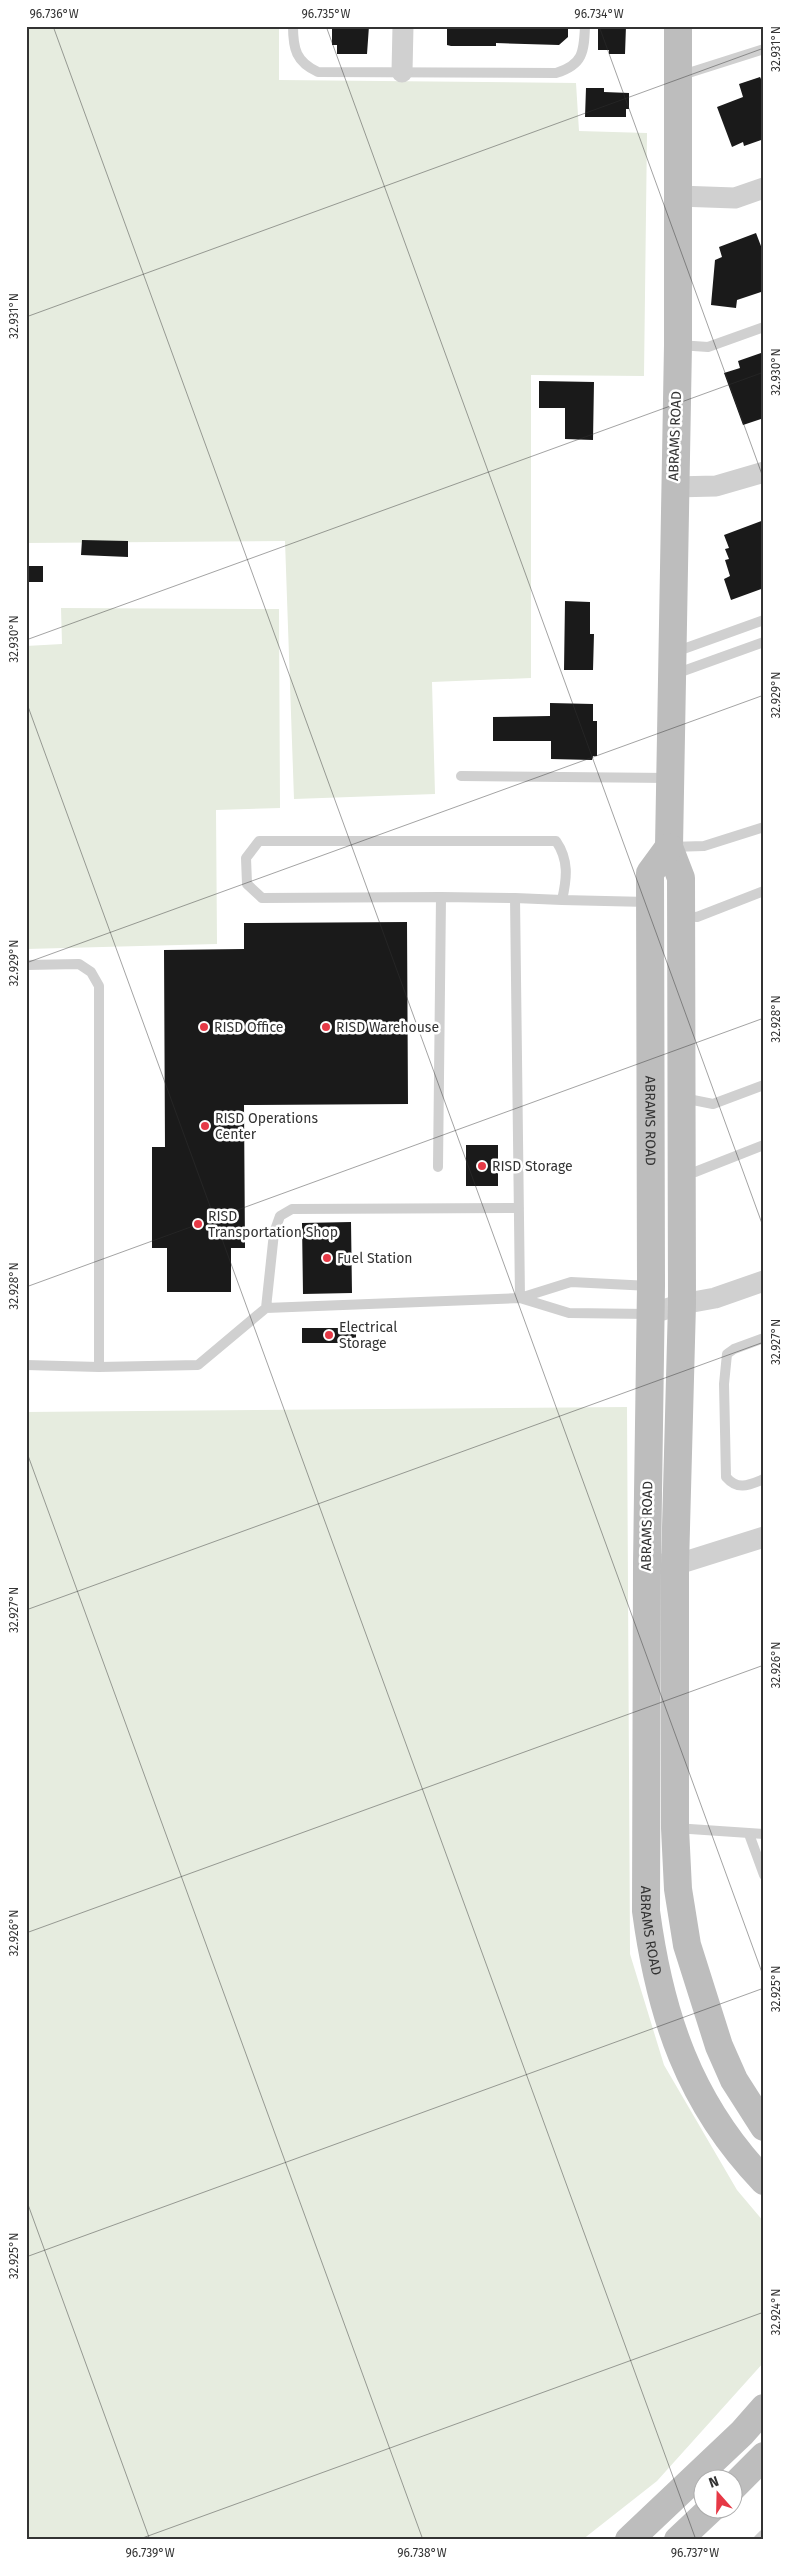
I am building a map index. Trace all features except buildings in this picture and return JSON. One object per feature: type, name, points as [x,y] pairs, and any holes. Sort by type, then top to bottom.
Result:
[{"type":"main road","name":"ABRAMS ROAD","points":[[678,26],[678,345],[674,488],[674,663],[669,847],[681,878],[682,1304],[676,1565],[675,1828],[678,1889],[687,1945],[719,2046],[734,2080],[761,2118]]},
{"type":"main road","name":"ABRAMS ROAD","points":[[669,847],[650,874],[650,1314],[645,1827],[648,1929],[652,1956],[671,2030],[688,2074],[713,2116],[764,2180]]},
{"type":"main road","points":[[645,1827],[675,1828]]},
{"type":"main road","points":[[629,2540],[742,2433],[764,2408]]},
{"type":"main road","points":[[742,2478],[764,2456]]},
{"type":"main road","points":[[678,2540],[701,2518]]},
{"type":"main road","points":[[652,2520],[671,2540]]},
{"type":"street","points":[[402,72],[403,26]]},
{"type":"street","points":[[678,196],[735,198],[764,188]]},
{"type":"street","points":[[674,488],[716,486],[764,472]]},
{"type":"street","points":[[650,1314],[682,1304],[715,1298],[764,1281]]},
{"type":"street","points":[[650,1286],[682,1304]]},
{"type":"street","points":[[647,1564],[676,1565],[764,1538]]},
{"type":"lane","points":[[293,26],[293,45],[297,58],[309,68],[318,72],[556,73],[569,69],[580,58],[584,45],[584,26]]},
{"type":"lane","points":[[678,76],[764,49]]},
{"type":"lane","points":[[678,345],[708,347],[764,327]]},
{"type":"lane","points":[[674,663],[764,620]]},
{"type":"lane","points":[[674,663],[764,642]]},
{"type":"lane","points":[[461,776],[671,778]]},
{"type":"lane","points":[[669,847],[704,846],[764,827]]},
{"type":"lane","points":[[562,900],[566,882],[565,854],[556,841],[259,841],[246,858],[247,884],[262,898],[441,897],[515,898],[562,900],[650,902]]},
{"type":"lane","points":[[681,916],[697,917],[764,891]]},
{"type":"lane","points":[[438,1167],[441,897]]},
{"type":"lane","points":[[515,898],[520,1298]]},
{"type":"lane","points":[[26,965],[79,964],[91,972],[99,986],[98,1367]]},
{"type":"lane","points":[[682,1098],[713,1104],[764,1086]]},
{"type":"lane","points":[[682,1171],[695,1172],[764,1145]]},
{"type":"lane","points":[[266,1308],[274,1233],[280,1216],[292,1209],[519,1208]]},
{"type":"lane","points":[[26,1365],[98,1367],[198,1365],[266,1308],[520,1298],[571,1282],[650,1286]]},
{"type":"lane","points":[[520,1298],[569,1313],[650,1314]]},
{"type":"lane","points":[[764,1338],[734,1349],[726,1354],[724,1384],[726,1477],[733,1484],[743,1487],[764,1479]]},
{"type":"lane","points":[[675,1828],[764,1834]]},
{"type":"lane","points":[[749,1834],[764,1875]]},
{"type":"lane","points":[[758,2540],[764,2534]]},
{"type":"shaded area","points":[[26,26],[279,26],[279,80],[576,83],[579,131],[647,133],[644,376],[531,375],[531,678],[432,682],[435,794],[294,799],[285,541],[26,543]]},
{"type":"shaded area","points":[[61,608],[279,609],[280,808],[216,810],[217,944],[26,949],[26,646],[62,644]]},
{"type":"shaded area","points":[[627,1407],[630,1954],[664,2065],[737,2190],[764,2222],[764,2362],[657,2481],[582,2540],[26,2540],[26,1412]]},
{"type":"place","name":"RISD Office","points":[[204,1027]]},
{"type":"place","name":"RISD Warehouse","points":[[326,1027]]},
{"type":"place","name":"RISD Operations Center","points":[[205,1126]]},
{"type":"place","name":"RISD Storage","points":[[482,1166]]},
{"type":"place","name":"RISD Transportation Shop","points":[[198,1224]]},
{"type":"place","name":"Fuel Station","points":[[327,1258]]},
{"type":"place","name":"Electrical Storage","points":[[329,1335]]}]
